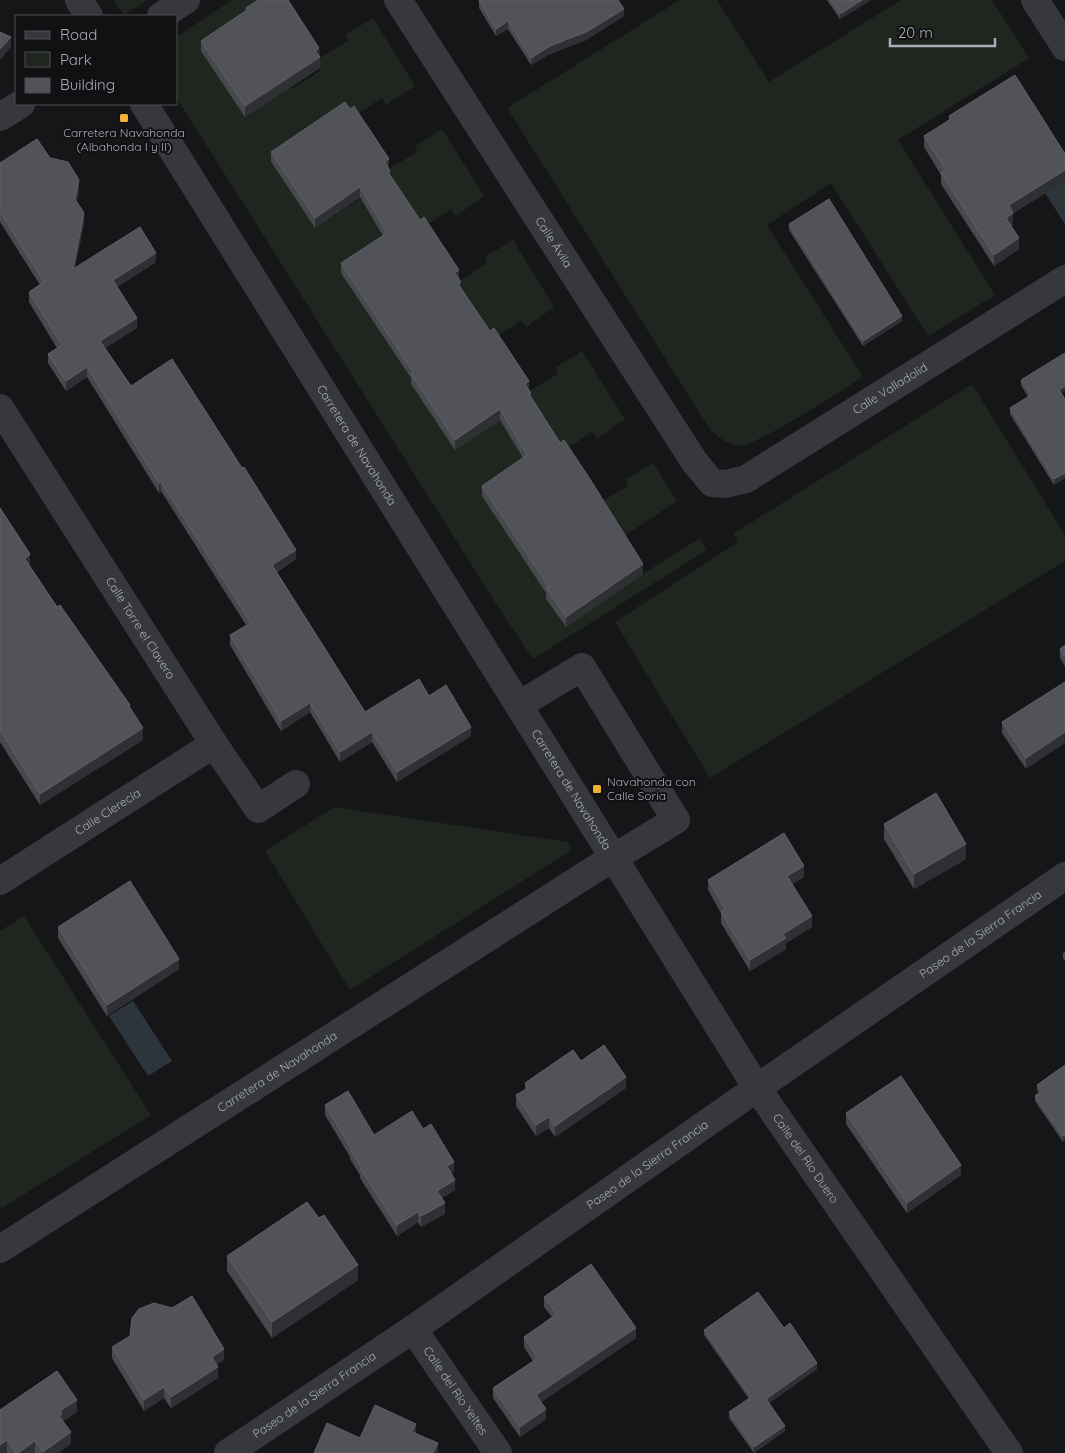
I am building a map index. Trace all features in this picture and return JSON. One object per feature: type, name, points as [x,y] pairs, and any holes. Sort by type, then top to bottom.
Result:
[{"type":"street","points":[[79,0],[88,15]]},
{"type":"street","points":[[162,15],[186,0]]},
{"type":"street","name":"Calle Ávila","points":[[398,0],[694,461],[712,483]]},
{"type":"street","points":[[1035,0],[1065,47]]},
{"type":"street","points":[[0,117],[19,105]]},
{"type":"street","name":"Carretera de Navahonda","points":[[0,1249],[614,858],[145,105]]},
{"type":"street","name":"Calle Valladolid","points":[[712,483],[726,484],[746,479],[1065,279]]},
{"type":"street","name":"Calle Torre el Clavero","points":[[0,408],[214,744],[258,809],[296,784]]},
{"type":"street","points":[[519,705],[582,667],[676,820],[614,858]]},
{"type":"street","name":"Calle Clerecía","points":[[0,881],[214,744]]},
{"type":"street","name":"Calle del Río Duero","points":[[614,858],[757,1088],[1009,1453]]},
{"type":"street","name":"Paseo de la Sierra Francia","points":[[228,1453],[413,1329],[757,1088],[1065,876]]},
{"type":"street","name":"Calle del Río Yeltes","points":[[413,1329],[498,1453]]},
{"type":"green space","points":[[114,0],[148,0],[124,15]]},
{"type":"green space","points":[[232,0],[273,0],[292,89],[321,70],[315,61],[348,41],[345,35],[373,18],[415,86],[386,105],[382,98],[350,119],[271,163],[315,228],[360,198],[362,200],[389,169],[417,152],[415,146],[442,129],[484,196],[456,216],[451,209],[424,227],[455,284],[487,263],[485,257],[513,240],[554,307],[526,327],[521,320],[494,339],[529,391],[558,374],[555,368],[582,351],[625,419],[597,439],[592,432],[560,453],[599,503],[628,486],[625,480],[653,463],[677,501],[620,539],[546,598],[565,627],[700,538],[707,550],[533,659],[500,610],[178,100],[178,36]]},
{"type":"green space","points":[[680,0],[717,0],[769,82],[901,0],[992,0],[1029,58],[898,140],[995,295],[928,336],[831,183],[767,225],[863,377],[781,428],[748,444],[738,446],[727,443],[711,431],[507,108]]},
{"type":"green space","points":[[972,384],[1065,535],[1065,561],[710,778],[615,622],[738,542],[733,534]]},
{"type":"green space","points":[[334,807],[568,842],[572,850],[350,990],[265,851]]},
{"type":"green space","points":[[24,916],[151,1115],[2,1208],[0,1205],[0,931]]},
{"type":"shaded area","points":[[1065,181],[1065,224],[1045,193]]},
{"type":"shaded area","points":[[133,1001],[172,1061],[148,1076],[109,1016]]},
{"type":"building","points":[[258,0],[288,0],[319,48],[315,51],[320,57],[245,106],[201,41],[247,10],[246,8]]},
{"type":"building","points":[[479,0],[618,0],[624,9],[586,32],[550,46],[531,58],[508,21],[496,29]]},
{"type":"building","points":[[831,0],[862,0],[840,14]]},
{"type":"building","points":[[0,32],[11,37],[0,49]]},
{"type":"building","points":[[1015,75],[1065,154],[1065,170],[1009,205],[1013,213],[1006,218],[1019,238],[994,255],[941,173],[946,170],[924,136],[951,119],[949,116]]},
{"type":"building","points":[[345,102],[350,109],[354,106],[389,159],[385,162],[390,171],[388,172],[420,220],[424,217],[459,270],[455,273],[461,282],[458,284],[490,331],[494,328],[529,381],[525,384],[531,393],[529,394],[560,443],[564,440],[643,564],[566,617],[546,588],[549,587],[482,486],[527,455],[500,409],[455,440],[411,374],[413,372],[341,263],[387,233],[360,187],[315,218],[271,152]]},
{"type":"building","points":[[37,139],[50,158],[68,162],[79,180],[75,199],[84,213],[73,269],[140,227],[156,253],[113,280],[137,318],[100,341],[131,386],[172,359],[242,468],[244,467],[296,550],[272,565],[365,712],[419,679],[429,696],[446,685],[471,727],[397,772],[372,732],[340,752],[310,703],[281,721],[230,635],[251,623],[161,482],[159,483],[87,367],[66,381],[48,354],[62,345],[29,292],[44,282],[0,212],[0,163]]},
{"type":"building","points":[[829,199],[902,316],[863,341],[789,224]]},
{"type":"building","points":[[1065,353],[1065,386],[1059,390],[1065,399],[1065,473],[1054,479],[1010,408],[1031,395],[1021,380]]},
{"type":"building","points":[[0,508],[30,554],[25,559],[57,607],[60,605],[130,705],[143,728],[40,794],[0,730]]},
{"type":"building","points":[[1065,645],[1065,657],[1060,649]]},
{"type":"building","points":[[1065,682],[1065,732],[1026,758],[1002,722]]},
{"type":"building","points":[[936,793],[966,844],[914,874],[884,824]]},
{"type":"building","points":[[784,833],[804,866],[787,876],[812,916],[783,934],[786,938],[750,960],[721,912],[726,910],[708,880]]},
{"type":"building","points":[[130,881],[179,959],[107,1005],[58,927]]},
{"type":"building","points":[[604,1045],[626,1077],[555,1126],[549,1117],[536,1125],[516,1095],[528,1088],[525,1083],[573,1050],[581,1061]]},
{"type":"building","points":[[1065,1065],[1065,1135],[1063,1136],[1035,1096],[1041,1091],[1037,1085]]},
{"type":"building","points":[[901,1076],[961,1165],[907,1203],[846,1113]]},
{"type":"building","points":[[348,1091],[374,1135],[412,1111],[423,1129],[431,1124],[454,1162],[447,1166],[455,1180],[437,1191],[445,1203],[421,1216],[418,1212],[397,1225],[360,1168],[351,1148],[325,1105]]},
{"type":"building","points":[[307,1202],[319,1218],[324,1215],[358,1265],[272,1322],[227,1256]]},
{"type":"building","points":[[591,1264],[636,1328],[536,1395],[546,1409],[520,1427],[493,1388],[538,1358],[524,1337],[557,1314],[544,1297]]},
{"type":"building","points":[[758,1292],[784,1328],[790,1323],[817,1363],[766,1399],[785,1426],[754,1447],[729,1412],[751,1397],[704,1330]]},
{"type":"building","points":[[192,1296],[224,1349],[212,1357],[218,1367],[171,1397],[164,1387],[144,1400],[112,1347],[130,1336],[132,1318],[139,1309],[154,1303],[172,1308]]},
{"type":"building","points":[[57,1371],[77,1400],[60,1411],[62,1414],[59,1416],[71,1432],[43,1452],[35,1441],[18,1453],[16,1453],[7,1440],[0,1445],[0,1410]]},
{"type":"building","points":[[375,1405],[416,1424],[412,1432],[438,1443],[433,1453],[314,1453],[327,1423],[360,1438]]},
{"type":"place","name":"Carretera Navahonda (Albahonda I y II)","points":[[124,118]]},
{"type":"place","name":"Navahonda con Calle Soria","points":[[597,789]]}]
